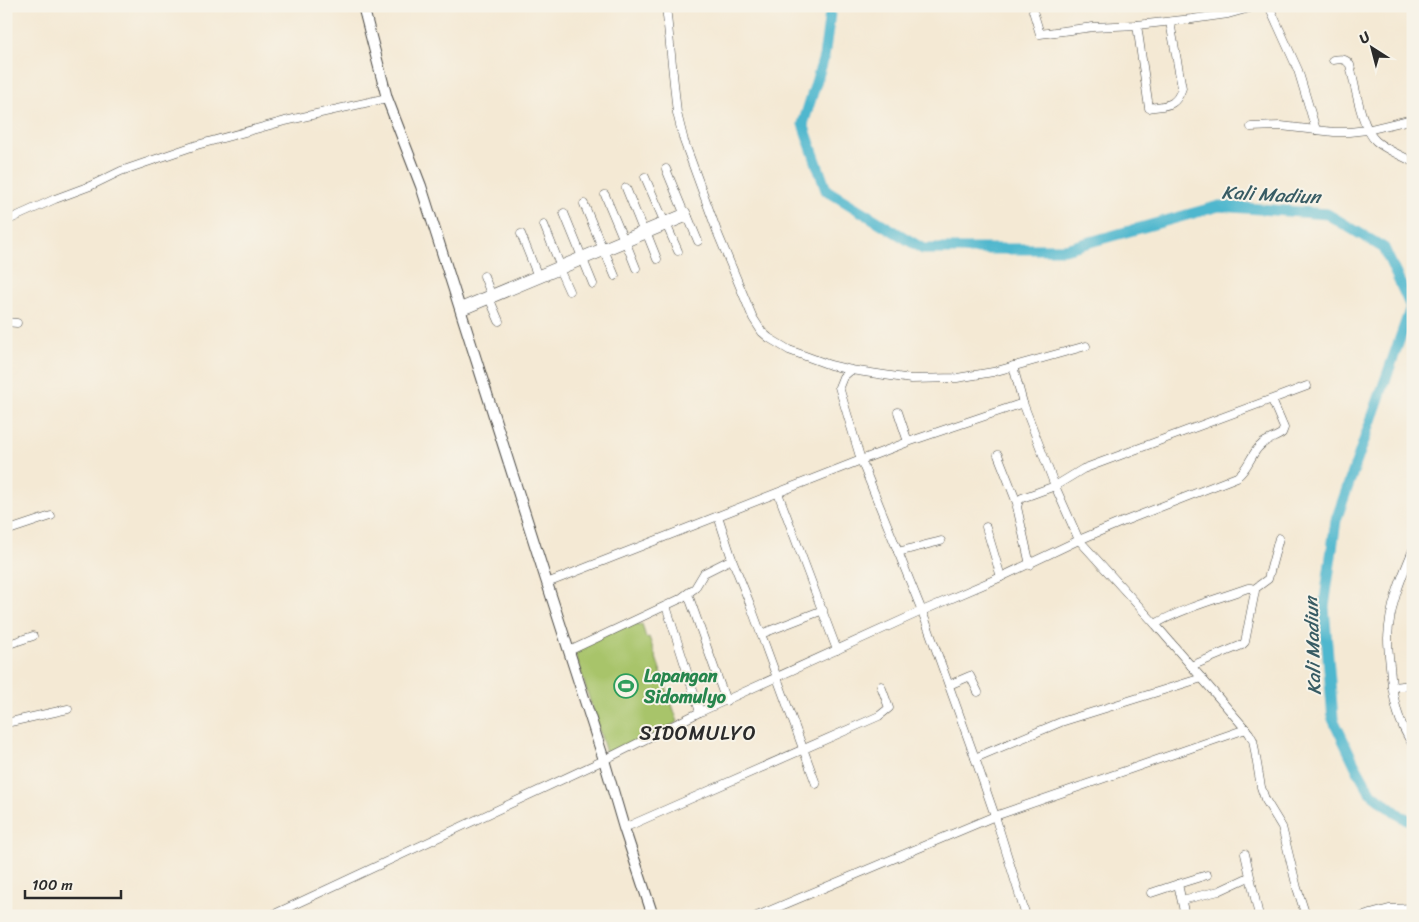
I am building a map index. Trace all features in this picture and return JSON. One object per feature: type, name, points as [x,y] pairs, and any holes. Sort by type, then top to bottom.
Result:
[{"type":"main road","points":[[362,6],[387,98],[421,186],[461,309],[653,916]]},
{"type":"street","points":[[666,6],[680,127],[718,234],[752,318],[769,338],[789,350],[830,365],[911,379],[958,378],[993,372],[1086,346]]},
{"type":"street","points":[[1035,6],[1033,11],[1040,34],[1093,27],[1136,25],[1210,17],[1257,6]]},
{"type":"street","points":[[1269,6],[1298,70],[1316,130]]},
{"type":"street","points":[[1136,25],[1149,108],[1172,105],[1179,97],[1182,88],[1170,22]]},
{"type":"street","points":[[1333,60],[1343,59],[1350,65],[1367,130],[1382,146],[1413,162]]},
{"type":"street","points":[[6,221],[121,171],[197,145],[285,121],[387,98]]},
{"type":"street","points":[[1251,127],[1281,126],[1342,132],[1367,130],[1413,119]]},
{"type":"street","points":[[666,169],[698,241]]},
{"type":"street","points":[[645,177],[678,251]]},
{"type":"street","points":[[626,188],[657,259]]},
{"type":"street","points":[[605,195],[636,268]]},
{"type":"street","points":[[584,204],[615,276]]},
{"type":"street","points":[[564,213],[580,259],[593,284]]},
{"type":"street","points":[[461,309],[686,215]]},
{"type":"street","points":[[544,224],[568,291]]},
{"type":"street","points":[[521,234],[538,274]]},
{"type":"street","points":[[491,297],[538,274],[560,268]]},
{"type":"street","points":[[484,276],[500,321]]},
{"type":"street","points":[[6,322],[17,323]]},
{"type":"street","points":[[1013,366],[1023,404],[1055,486],[1079,540],[1202,678],[1246,729],[1253,740],[1261,787],[1265,800],[1282,828],[1296,888],[1306,916]]},
{"type":"street","points":[[851,370],[843,377],[839,387],[861,460],[922,611],[949,685],[995,816],[1026,916]]},
{"type":"street","points":[[1017,503],[1022,498],[1055,486],[1083,469],[1307,386]]},
{"type":"street","points":[[270,916],[604,760],[700,712],[922,611],[1001,578],[1079,540],[1237,477],[1244,472],[1261,444],[1282,433],[1284,428],[1272,400]]},
{"type":"street","points":[[547,584],[908,442],[1023,404]]},
{"type":"street","points":[[898,412],[908,442]]},
{"type":"street","points":[[998,455],[1017,503],[1016,507],[1030,564]]},
{"type":"street","points":[[778,492],[837,650]]},
{"type":"street","points":[[6,531],[50,516]]},
{"type":"street","points":[[718,516],[732,559],[816,784]]},
{"type":"street","points":[[986,527],[1001,578]]},
{"type":"street","points":[[1253,590],[1268,579],[1279,538]]},
{"type":"street","points":[[898,552],[941,541]]},
{"type":"street","points":[[1413,550],[1396,596],[1388,637],[1393,697],[1413,745]]},
{"type":"street","points":[[569,651],[680,599],[695,588],[704,573],[732,559]]},
{"type":"street","points":[[1155,624],[1194,607],[1248,588],[1253,590]]},
{"type":"street","points":[[1191,666],[1242,646],[1245,642],[1253,590]]},
{"type":"street","points":[[688,594],[726,701]]},
{"type":"street","points":[[666,606],[700,712]]},
{"type":"street","points":[[761,634],[823,610]]},
{"type":"street","points":[[6,645],[33,636]]},
{"type":"street","points":[[949,685],[970,676],[978,692]]},
{"type":"street","points":[[975,758],[1061,722],[1202,678]]},
{"type":"street","points":[[1392,687],[1413,685]]},
{"type":"street","points":[[624,828],[879,716],[889,709],[881,686]]},
{"type":"street","points":[[6,723],[68,709]]},
{"type":"street","points":[[757,916],[995,816],[1246,729]]},
{"type":"street","points":[[1245,854],[1259,916]]},
{"type":"street","points":[[1151,893],[1207,875]]},
{"type":"street","points":[[1182,900],[1219,891],[1249,877]]},
{"type":"street","points":[[1178,884],[1185,916]]},
{"type":"street","points":[[1364,916],[1389,909],[1413,908]]},
{"type":"green space","name":"Lapangan Sidomulyo","points":[[637,620],[638,625],[642,624],[646,638],[649,637],[678,722],[607,756],[574,650]]},
{"type":"waterway","name":"Kali Madiun","points":[[831,6],[824,57],[803,124],[826,190],[923,249],[1065,249],[1219,206],[1327,214],[1384,248],[1411,307],[1336,520],[1324,607],[1333,719],[1370,792],[1402,817],[1413,821]]},
{"type":"place","name":"Lapangan Sidomulyo","points":[[626,686]]},
{"type":"district","name":"SIDOMULYO","points":[[698,733]]}]
